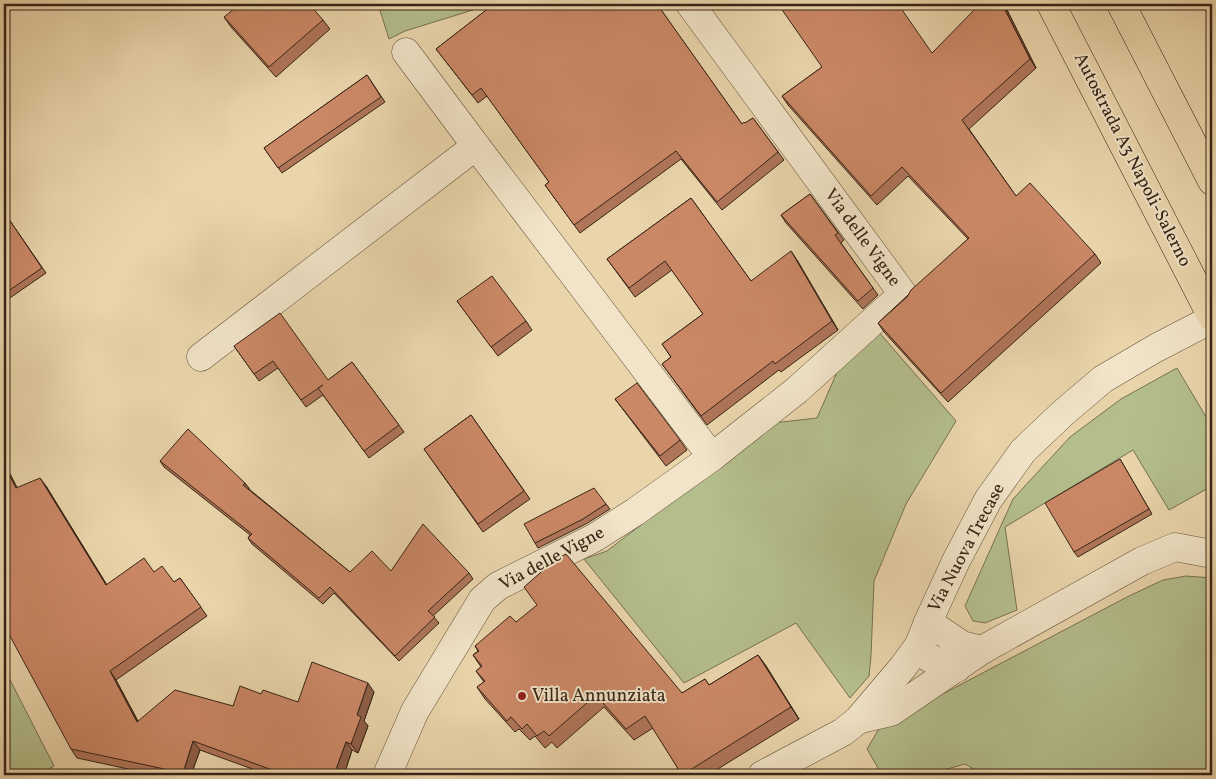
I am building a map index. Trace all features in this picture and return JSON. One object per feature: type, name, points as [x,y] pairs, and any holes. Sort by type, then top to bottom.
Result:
[{"type":"highway","name":"Autostrada A3 Napoli-Salerno","points":[[1052,4],[1212,318]]},
{"type":"highway","points":[[1121,4],[1212,181]]},
{"type":"street","name":"Via delle Vigne","points":[[387,775],[415,711],[482,600],[498,586],[594,538],[635,512],[712,457],[797,390],[903,294],[690,4]]},
{"type":"street","points":[[406,52],[712,457]]},
{"type":"street","points":[[201,357],[476,146]]},
{"type":"street","name":"Via Nuova Trecase","points":[[762,775],[843,732],[858,720],[903,667],[924,633],[956,561],[988,500],[1023,451],[1103,379],[1212,318]]},
{"type":"street","points":[[858,720],[891,712],[982,650],[1142,561],[1175,547],[1212,554]]},
{"type":"street","points":[[957,668],[929,658],[924,633],[982,650]]},
{"type":"green space","points":[[378,4],[492,4],[405,31],[389,39]]},
{"type":"green space","points":[[877,330],[956,421],[906,504],[874,581],[869,676],[850,698],[796,623],[684,683],[584,559],[607,551],[773,423],[817,418],[838,370]]},
{"type":"green space","points":[[1177,368],[1212,427],[1212,486],[1169,510],[1133,450],[1005,527],[1017,610],[985,623],[973,621],[965,606],[1013,499],[1070,437],[1121,399]]},
{"type":"green space","points":[[1186,576],[1212,578],[1212,775],[984,775],[965,764],[926,775],[882,775],[867,749],[880,727],[1127,597],[1163,580]]},
{"type":"green space","points":[[4,668],[54,766],[38,775],[4,775]]},
{"type":"building","points":[[240,4],[309,4],[323,20],[269,67],[224,17]]},
{"type":"building","points":[[494,4],[657,4],[742,124],[753,118],[778,152],[717,202],[676,151],[574,225],[545,185],[549,182],[481,88],[472,95],[436,49]]},
{"type":"building","points":[[778,4],[898,4],[932,53],[980,4],[1002,4],[1030,59],[962,120],[1016,196],[1030,183],[1095,254],[941,393],[878,323],[907,297],[911,290],[969,238],[902,167],[871,196],[782,96],[822,67]]},
{"type":"building","points":[[367,75],[381,97],[278,168],[264,148]]},
{"type":"building","points":[[810,194],[838,233],[835,235],[873,288],[858,301],[781,215]]},
{"type":"building","points":[[691,198],[751,281],[791,251],[832,321],[775,364],[773,361],[701,416],[662,364],[671,357],[662,344],[703,314],[665,261],[629,288],[607,259]]},
{"type":"building","points":[[4,212],[42,268],[4,294]]},
{"type":"building","points":[[492,276],[526,321],[491,347],[457,301]]},
{"type":"building","points":[[280,313],[328,380],[352,362],[399,425],[364,451],[318,388],[301,400],[273,361],[254,374],[234,346]]},
{"type":"building","points":[[637,383],[680,440],[660,456],[615,399]]},
{"type":"building","points":[[471,415],[524,491],[478,524],[424,449]]},
{"type":"building","points":[[188,429],[245,483],[243,485],[350,572],[372,551],[391,571],[423,524],[469,573],[428,611],[435,617],[395,656],[330,587],[319,598],[248,538],[252,534],[160,461]]},
{"type":"building","points":[[1120,459],[1149,509],[1074,552],[1045,503]]},
{"type":"building","points":[[4,465],[16,488],[40,478],[106,585],[144,558],[154,572],[162,566],[174,582],[180,578],[201,607],[110,671],[137,722],[175,690],[233,706],[240,686],[261,694],[263,690],[298,702],[312,662],[368,683],[357,715],[361,717],[351,744],[346,742],[335,772],[332,771],[328,775],[282,775],[193,741],[183,773],[71,749],[4,625]]},
{"type":"building","points":[[594,488],[606,504],[583,519],[535,543],[524,524]]},
{"type":"building","points":[[566,554],[682,693],[705,679],[709,685],[758,655],[791,707],[682,775],[645,716],[626,729],[596,695],[549,736],[544,731],[537,736],[527,724],[522,729],[511,717],[507,721],[477,687],[485,681],[476,671],[482,666],[473,655],[479,651],[475,646],[510,616],[516,622],[537,605],[524,587],[547,567],[546,564]]},
{"type":"building","points":[[466,771],[468,775],[458,775]]},
{"type":"place","name":"Villa Annunziata","points":[[522,696]]}]
